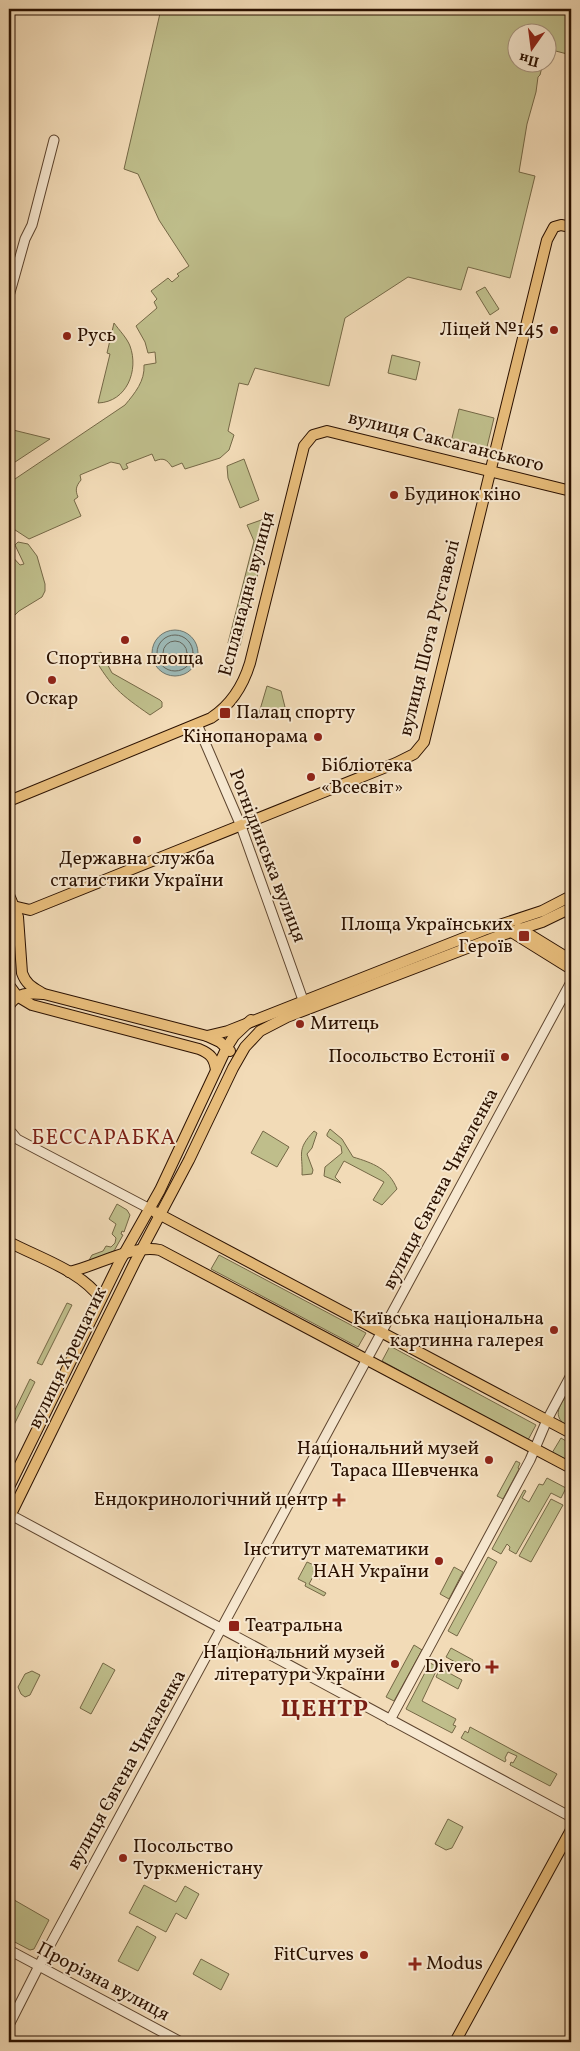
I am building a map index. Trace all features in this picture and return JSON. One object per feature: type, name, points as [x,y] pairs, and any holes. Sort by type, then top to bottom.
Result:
[{"type":"main road","name":"вулиця Шота Руставелі","points":[[13,906],[30,910],[396,763],[419,751],[424,742],[547,240],[554,227],[561,225],[571,227]]},
{"type":"main road","name":"вулиця Саксаганського","points":[[313,435],[327,431],[571,491]]},
{"type":"main road","name":"Еспланадна вулиця","points":[[9,801],[197,724],[219,713],[234,697],[247,675],[304,446],[313,435]]},
{"type":"main road","points":[[9,895],[19,927],[22,973],[25,981],[31,987],[44,994]]},
{"type":"main road","points":[[207,1036],[508,928],[571,896]]},
{"type":"main road","points":[[508,928],[522,929],[571,908]]},
{"type":"main road","points":[[508,928],[571,969]]},
{"type":"main road","name":"вулиця Хрещатик","points":[[9,1516],[233,1068],[253,1037],[270,1024],[508,928]]},
{"type":"main road","points":[[522,929],[571,960]]},
{"type":"main road","points":[[9,955],[9,986],[17,996],[32,1005],[200,1049],[209,1053],[214,1058],[216,1070]]},
{"type":"main road","points":[[9,1006],[17,996],[32,993],[44,994],[207,1036],[227,1047],[233,1057],[233,1068]]},
{"type":"main road","name":"вулиця Хрещатик","points":[[10,1488],[124,1253],[150,1209],[227,1047],[234,1036],[251,1020]]},
{"type":"main road","points":[[150,1209],[571,1433]]},
{"type":"main road","points":[[9,1242],[69,1272],[90,1287],[101,1299]]},
{"type":"main road","points":[[69,1272],[90,1267],[124,1253],[141,1250],[160,1250],[571,1468]]},
{"type":"main road","points":[[455,2042],[571,1830]]},
{"type":"street","points":[[9,296],[25,239],[32,225],[54,140]]},
{"type":"street","name":"Рогнідинська вулиця","points":[[197,724],[241,826],[303,1000]]},
{"type":"street","name":"вулиця Євгена Чикаленка","points":[[9,2025],[571,982]]},
{"type":"street","points":[[12,1133],[17,1139],[150,1209]]},
{"type":"street","points":[[390,1720],[534,1449],[571,1375]]},
{"type":"street","points":[[9,1516],[571,1817]]},
{"type":"street","name":"Прорізна вулиця","points":[[9,1950],[181,2042]]},
{"type":"shaded area","points":[[161,9],[571,9],[571,55],[558,52],[558,22],[508,22],[508,72],[541,72],[527,124],[519,172],[535,176],[510,278],[468,267],[461,290],[408,277],[345,318],[329,386],[255,368],[248,385],[239,383],[228,431],[234,435],[229,450],[220,458],[185,469],[182,463],[172,467],[165,460],[155,461],[152,454],[126,464],[128,468],[123,470],[120,464],[111,462],[80,475],[81,480],[76,490],[78,497],[74,500],[81,516],[29,539],[9,526],[9,483],[125,405],[141,382],[144,365],[156,363],[155,352],[148,353],[145,342],[136,326],[157,308],[154,302],[157,299],[151,291],[168,278],[172,282],[179,276],[177,274],[189,266],[159,220],[138,174],[124,169]]},
{"type":"shaded area","points":[[485,287],[499,309],[490,315],[476,292]]},
{"type":"shaded area","points":[[114,323],[130,346],[133,365],[128,383],[123,391],[108,401],[98,403],[110,354],[107,353]]},
{"type":"shaded area","points":[[392,355],[420,362],[416,380],[388,373]]},
{"type":"shaded area","points":[[459,409],[494,418],[486,451],[451,442]]},
{"type":"shaded area","points":[[9,429],[50,439],[9,466]]},
{"type":"shaded area","points":[[244,459],[259,500],[240,508],[228,478],[227,466]]},
{"type":"shaded area","points":[[267,518],[270,524],[240,646],[228,643],[254,541],[247,525]]},
{"type":"shaded area","points":[[18,542],[28,544],[37,556],[45,584],[45,591],[42,597],[19,611],[9,621],[9,553],[20,565],[24,564],[15,545]]},
{"type":"shaded area","points":[[101,652],[112,673],[160,700],[162,707],[150,715],[124,696],[111,683],[93,656]]},
{"type":"shaded area","points":[[267,686],[281,691],[285,707],[266,715],[259,713]]},
{"type":"shaded area","points":[[330,1129],[342,1139],[353,1157],[379,1168],[390,1176],[397,1189],[382,1205],[373,1200],[384,1182],[344,1161],[335,1177],[341,1183],[324,1176],[325,1167],[342,1153],[341,1146],[327,1136]]},
{"type":"shaded area","points":[[263,1131],[289,1147],[277,1167],[251,1153]]},
{"type":"shaded area","points":[[314,1131],[317,1133],[312,1148],[307,1154],[313,1170],[312,1174],[302,1175],[301,1156],[303,1147],[308,1137]]},
{"type":"shaded area","points":[[117,1204],[127,1210],[130,1215],[124,1232],[122,1231],[121,1234],[123,1235],[114,1251],[88,1262],[92,1255],[103,1251],[106,1246],[111,1247],[115,1243],[116,1238],[112,1234],[116,1224],[109,1219]]},
{"type":"shaded area","points":[[219,1255],[366,1333],[358,1347],[211,1269]]},
{"type":"shaded area","points":[[67,1303],[72,1305],[42,1365],[37,1363]]},
{"type":"shaded area","points":[[390,1346],[536,1425],[528,1440],[382,1361]]},
{"type":"shaded area","points":[[30,1379],[35,1382],[12,1429],[9,1428],[9,1422]]},
{"type":"shaded area","points":[[571,1387],[571,1429],[564,1424],[558,1415]]},
{"type":"shaded area","points":[[561,1438],[571,1444],[571,1464],[552,1453]]},
{"type":"shaded area","points":[[516,1461],[520,1463],[519,1469],[503,1499],[497,1496]]},
{"type":"shaded area","points":[[547,1478],[566,1488],[561,1498],[551,1493],[516,1554],[509,1550],[510,1547],[507,1544],[501,1554],[492,1549],[524,1490],[526,1491],[522,1498],[529,1502],[539,1484],[543,1485]]},
{"type":"shaded area","points":[[551,1499],[563,1505],[531,1562],[519,1556]]},
{"type":"shaded area","points":[[488,1557],[497,1562],[457,1636],[448,1631]]},
{"type":"shaded area","points":[[307,1562],[316,1566],[313,1572],[321,1577],[320,1579],[314,1575],[309,1584],[326,1593],[324,1596],[305,1586],[306,1583],[298,1579]]},
{"type":"shaded area","points":[[454,1567],[463,1572],[449,1599],[440,1594]]},
{"type":"shaded area","points":[[414,1645],[422,1650],[394,1701],[386,1697]]},
{"type":"shaded area","points":[[451,1648],[473,1660],[468,1669],[446,1657]]},
{"type":"shaded area","points":[[103,1663],[115,1670],[91,1714],[80,1708]]},
{"type":"shaded area","points":[[430,1663],[438,1667],[422,1701],[456,1719],[453,1725],[456,1726],[452,1733],[406,1709]]},
{"type":"shaded area","points":[[440,1668],[462,1680],[458,1689],[436,1677]]},
{"type":"shaded area","points":[[32,1671],[40,1675],[30,1695],[25,1697],[21,1694],[18,1687],[25,1674]]},
{"type":"shaded area","points":[[470,1727],[557,1774],[550,1786],[510,1765],[517,1756],[508,1752],[505,1762],[461,1738],[465,1731],[468,1733]]},
{"type":"shaded area","points":[[448,1819],[463,1827],[452,1848],[446,1850],[435,1844]]},
{"type":"shaded area","points":[[144,1885],[176,1902],[185,1886],[199,1894],[186,1919],[176,1913],[166,1932],[129,1913]]},
{"type":"shaded area","points":[[9,1897],[49,1920],[34,1949],[30,1950],[9,1939]]},
{"type":"shaded area","points":[[137,1926],[156,1937],[138,1971],[118,1961]]},
{"type":"shaded area","points":[[201,1959],[229,1974],[221,1990],[193,1974]]},
{"type":"water","points":[[170,630],[180,630],[194,640],[198,653],[194,666],[188,672],[180,676],[170,676],[156,666],[152,658],[152,648],[162,634]]},
{"type":"place","name":"Ліцей №145","points":[[554,330]]},
{"type":"place","name":"Русь","points":[[67,336]]},
{"type":"place","name":"Будинок кіно","points":[[394,495]]},
{"type":"place","name":"Спортивна площа","points":[[125,640]]},
{"type":"place","name":"Оскар","points":[[52,680]]},
{"type":"place","name":"Палац спорту","points":[[225,713]]},
{"type":"place","name":"Кінопанорама","points":[[318,737]]},
{"type":"place","name":"Бібліотека «Всесвіт»","points":[[311,777]]},
{"type":"place","name":"Державна служба статистики України","points":[[137,840]]},
{"type":"place","name":"Площа Українських Героїв","points":[[524,936]]},
{"type":"place","name":"Митець","points":[[300,1024]]},
{"type":"place","name":"Посольство Естонії","points":[[505,1057]]},
{"type":"place","name":"Київська національна картинна галерея","points":[[554,1330]]},
{"type":"place","name":"Національний музей Тараса Шевченка","points":[[489,1460]]},
{"type":"place","name":"Ендокринологічний центр","points":[[339,1500]]},
{"type":"place","name":"Інститут математики НАН України","points":[[439,1561]]},
{"type":"place","name":"Театральна","points":[[234,1626]]},
{"type":"place","name":"Національний музей літератури України","points":[[395,1664]]},
{"type":"place","name":"Divero","points":[[492,1667]]},
{"type":"place","name":"Посольство Туркменістану","points":[[123,1858]]},
{"type":"place","name":"FitCurves","points":[[364,1955]]},
{"type":"place","name":"Modus","points":[[415,1964]]},
{"type":"district","name":"БЕССАРАБКА","points":[[104,1138]]},
{"type":"district","name":"ЦЕНТР","points":[[325,1710]]}]
